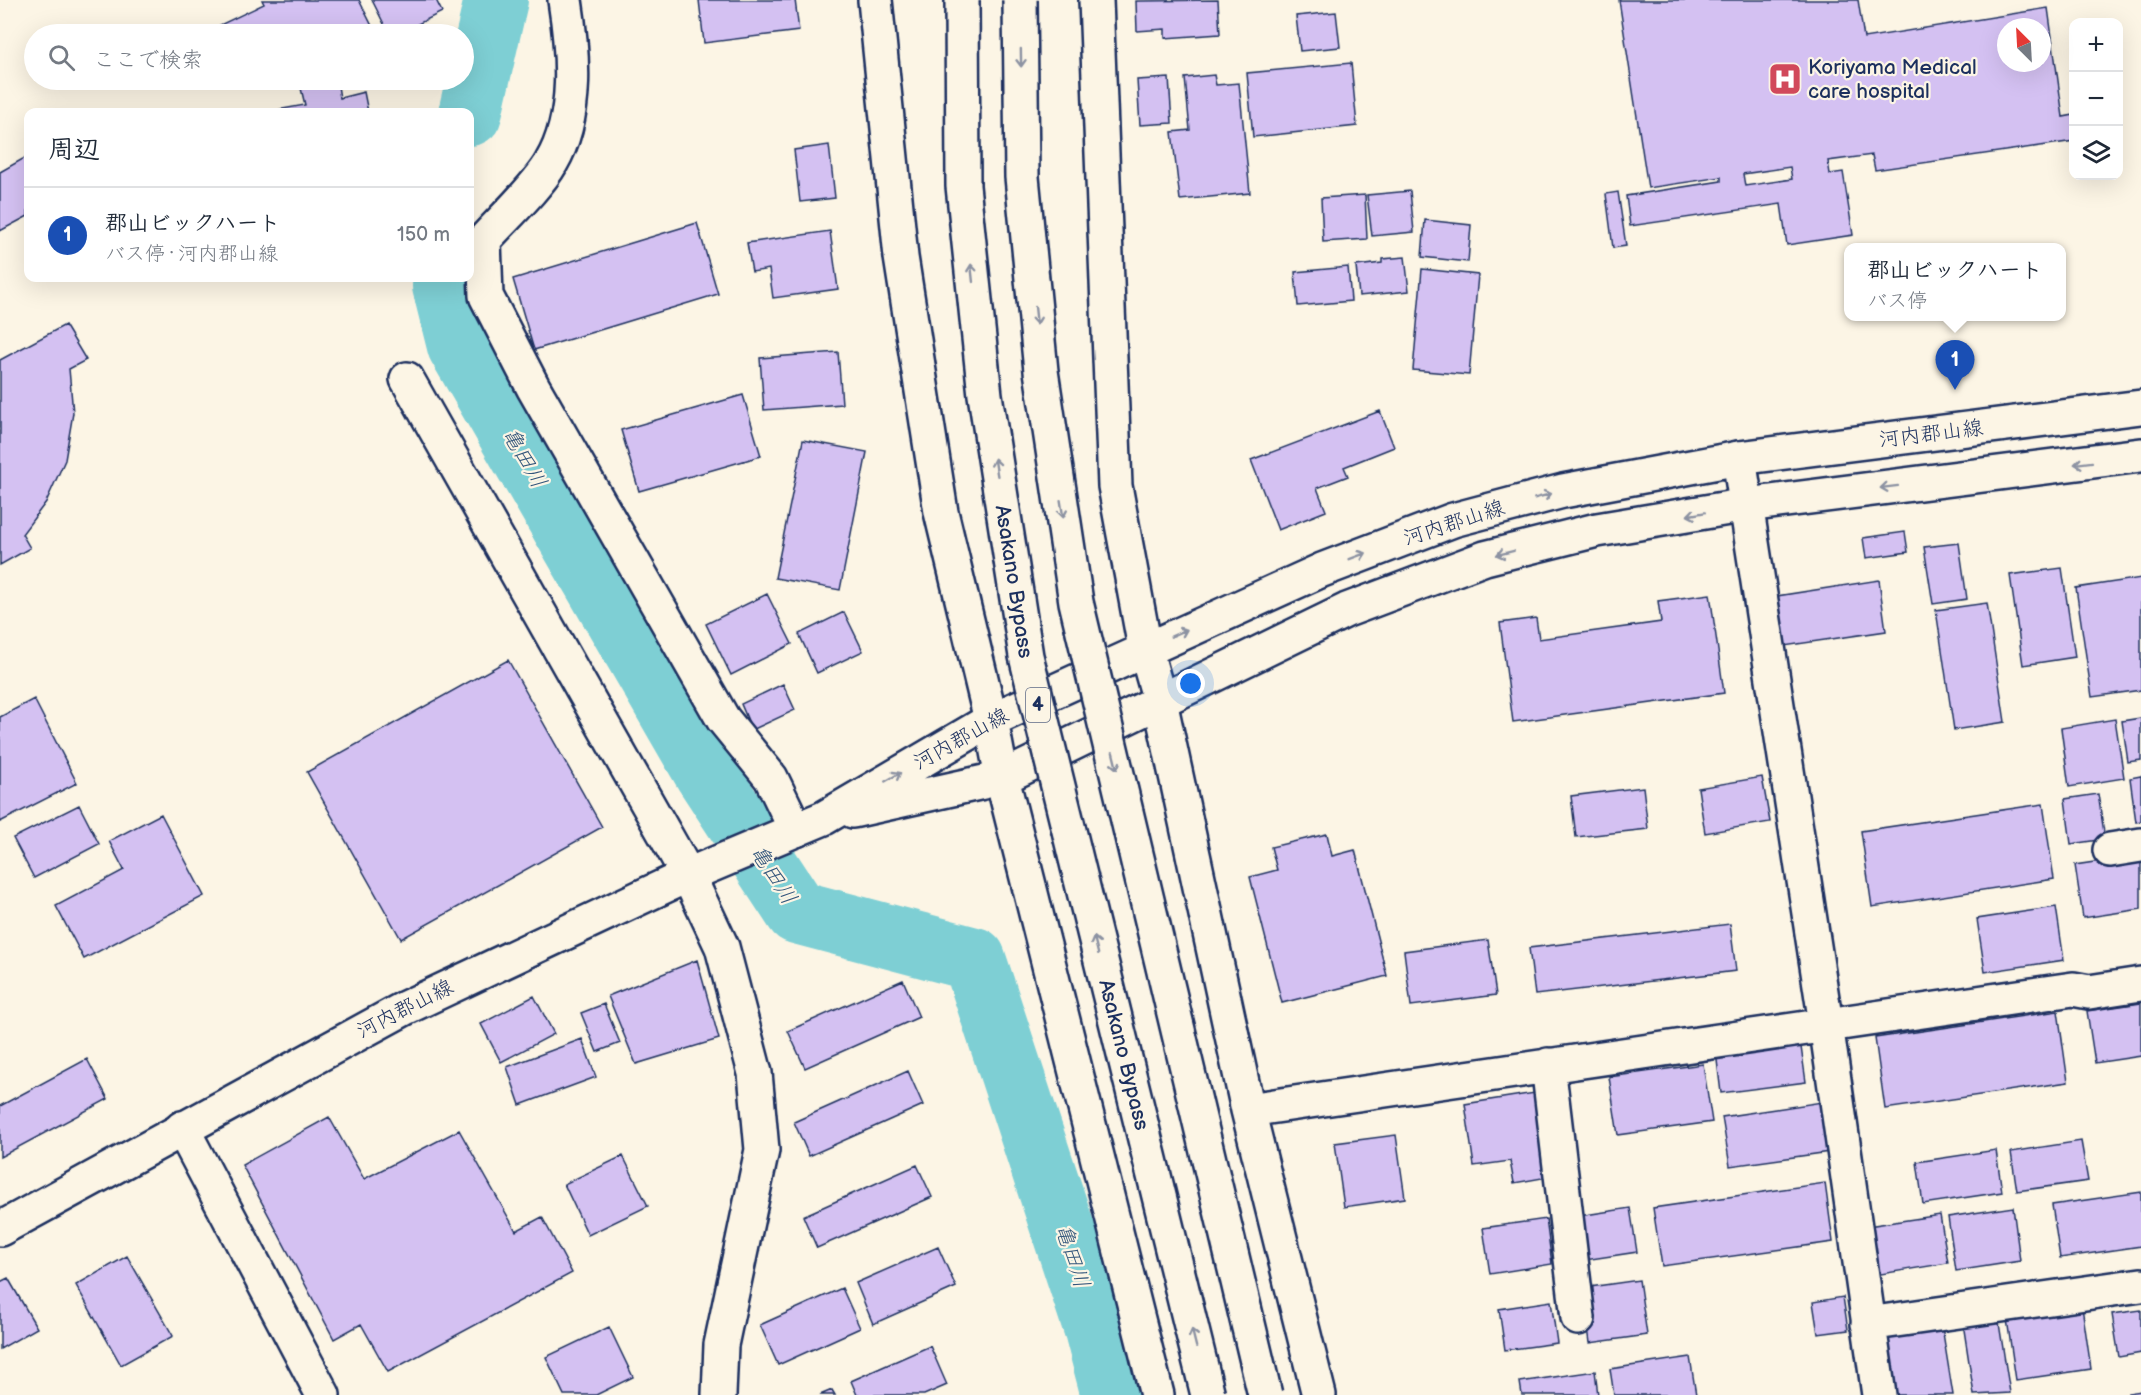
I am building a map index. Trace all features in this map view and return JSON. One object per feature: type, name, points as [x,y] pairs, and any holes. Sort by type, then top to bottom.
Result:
[{"type":"main road","points":[[565,0],[569,25],[571,94],[563,138],[551,165],[484,240],[486,296],[533,387],[723,719],[810,824]]},
{"type":"main road","points":[[875,0],[901,257],[940,512],[991,720],[1002,778],[1156,1395]]},
{"type":"main road","name":"Asakano Bypass","points":[[962,0],[963,186],[985,395],[1026,656],[1070,843],[1208,1395]]},
{"type":"main road","points":[[1020,0],[1022,177],[1041,371],[1076,602],[1265,1395]]},
{"type":"main road","points":[[1096,0],[1115,486],[1145,648],[1160,701],[1248,1110],[1319,1395]]},
{"type":"main road","points":[[407,379],[688,875],[722,947],[755,1073],[762,1150],[721,1345],[719,1395]]},
{"type":"main road","name":"河内郡山線","points":[[0,1229],[405,1008],[688,875],[810,824],[991,720],[1145,648],[1322,570],[1453,520],[1563,491],[1739,458],[2141,407]]},
{"type":"main road","name":"河内郡山線","points":[[810,824],[1002,778],[1347,610],[1485,558],[1597,530],[1747,505],[2141,455]]},
{"type":"main road","points":[[1739,458],[1826,1024],[1879,1395]]},
{"type":"main road","points":[[1248,1110],[2073,989],[2089,992],[2141,984]]},
{"type":"main road","points":[[1548,1065],[1578,1318]]},
{"type":"main road","points":[[182,1128],[323,1395]]},
{"type":"main road","points":[[1868,1324],[2141,1285]]},
{"type":"building","points":[[262,0],[359,0],[371,24],[222,24],[264,4]]},
{"type":"building","points":[[372,0],[436,0],[442,12],[418,24],[384,24]]},
{"type":"building","points":[[699,0],[795,0],[799,31],[704,43]]},
{"type":"building","points":[[1218,0],[1220,34],[1165,38],[1165,29],[1137,31],[1136,1]]},
{"type":"building","points":[[1619,0],[1858,0],[1864,38],[2048,8],[2049,18],[1997,18],[1997,72],[2051,72],[2051,30],[2063,117],[2069,116],[2069,142],[1875,170],[1872,155],[1828,161],[1830,174],[1843,172],[1853,235],[1787,245],[1781,204],[1630,226],[1626,196],[1721,181],[1721,177],[1648,188]],"holes":[[[1790,167],[1792,179],[1745,186],[1743,174]]]},
{"type":"building","points":[[1336,12],[1340,47],[1300,51],[1296,16]]},
{"type":"building","points":[[1351,63],[1357,126],[1253,137],[1247,73]]},
{"type":"building","points":[[1214,75],[1216,85],[1239,83],[1250,193],[1180,200],[1172,132],[1190,130],[1185,78]]},
{"type":"building","points":[[1169,78],[1172,123],[1140,125],[1137,80]]},
{"type":"building","points":[[301,90],[339,90],[340,98],[364,92],[367,108],[288,108],[305,105]]},
{"type":"building","points":[[829,145],[835,198],[800,202],[794,150]]},
{"type":"building","points":[[24,158],[24,218],[0,231],[0,172]]},
{"type":"building","points":[[1410,191],[1414,232],[1372,236],[1367,195]]},
{"type":"building","points":[[1618,192],[1626,246],[1613,248],[1606,194]]},
{"type":"building","points":[[1365,195],[1367,239],[1323,242],[1321,198]]},
{"type":"building","points":[[1425,220],[1471,225],[1468,262],[1422,257]]},
{"type":"building","points":[[697,223],[718,294],[534,350],[513,279]]},
{"type":"building","points":[[830,231],[838,289],[773,298],[769,269],[752,272],[747,243]]},
{"type":"building","points":[[1405,257],[1409,291],[1359,296],[1356,266],[1382,263],[1382,259]]},
{"type":"building","points":[[1348,267],[1351,301],[1298,306],[1295,272]]},
{"type":"building","points":[[1422,269],[1478,275],[1469,375],[1413,370]]},
{"type":"building","points":[[65,325],[86,360],[69,369],[73,413],[65,460],[46,502],[22,534],[30,548],[0,565],[0,360]]},
{"type":"building","points":[[838,352],[842,404],[764,410],[760,358]]},
{"type":"building","points":[[743,395],[761,456],[639,491],[621,430]]},
{"type":"building","points":[[1380,411],[1394,447],[1344,467],[1348,476],[1317,488],[1326,511],[1278,530],[1251,460]]},
{"type":"building","points":[[803,440],[867,452],[840,590],[775,578]]},
{"type":"building","points":[[1905,532],[1908,552],[1866,558],[1863,538]]},
{"type":"building","points":[[1959,543],[1967,599],[1933,604],[1924,547]]},
{"type":"building","points":[[2062,568],[2075,657],[2023,665],[2010,575]]},
{"type":"building","points":[[2141,578],[2141,690],[2092,697],[2076,588]]},
{"type":"building","points":[[1879,580],[1886,631],[1784,646],[1777,596]]},
{"type":"building","points":[[767,594],[792,644],[731,675],[706,624]]},
{"type":"building","points":[[1710,594],[1724,693],[1513,722],[1500,623],[1536,618],[1539,639],[1661,622],[1658,601]]},
{"type":"building","points":[[1987,603],[2005,722],[1954,730],[1936,610]]},
{"type":"building","points":[[844,612],[863,651],[817,673],[799,634]]},
{"type":"building","points":[[508,660],[602,827],[401,939],[307,772]]},
{"type":"building","points":[[783,684],[795,710],[752,730],[741,704]]},
{"type":"building","points":[[34,699],[77,783],[0,822],[0,717]]},
{"type":"building","points":[[2141,718],[2141,760],[2128,762],[2122,721]]},
{"type":"building","points":[[2115,719],[2124,778],[2069,787],[2061,728]]},
{"type":"building","points":[[2141,776],[2141,821],[2136,822],[2130,778]]},
{"type":"building","points":[[1762,777],[1770,822],[1705,833],[1698,788]]},
{"type":"building","points":[[1643,787],[1648,829],[1576,837],[1571,796]]},
{"type":"building","points":[[2098,794],[2105,839],[2071,844],[2065,799]]},
{"type":"building","points":[[2043,804],[2054,879],[1872,907],[1861,831]]},
{"type":"building","points":[[79,805],[99,844],[34,878],[13,838]]},
{"type":"building","points":[[161,814],[204,896],[84,959],[56,906],[124,870],[109,841]]},
{"type":"building","points":[[1327,834],[1332,856],[1355,850],[1387,976],[1282,1003],[1250,877],[1277,870],[1271,847]]},
{"type":"building","points":[[2141,855],[2141,909],[2083,918],[2075,865]]},
{"type":"building","points":[[2056,907],[2064,960],[1985,972],[1977,919]]},
{"type":"building","points":[[1730,924],[1736,971],[1535,995],[1529,948]]},
{"type":"building","points":[[1488,940],[1496,995],[1411,1006],[1404,951]]},
{"type":"building","points":[[697,960],[719,1039],[636,1064],[608,996]]},
{"type":"building","points":[[903,980],[919,1017],[805,1068],[788,1031]]},
{"type":"building","points":[[534,996],[554,1034],[501,1062],[481,1024]]},
{"type":"building","points":[[2141,1003],[2141,1056],[2095,1063],[2087,1011]]},
{"type":"building","points":[[604,1004],[620,1043],[597,1052],[581,1013]]},
{"type":"building","points":[[2058,1011],[2068,1082],[1885,1109],[1875,1038]]},
{"type":"building","points":[[582,1039],[596,1077],[520,1105],[507,1067]]},
{"type":"building","points":[[1800,1040],[1806,1082],[1721,1093],[1716,1052]]},
{"type":"building","points":[[87,1059],[108,1099],[0,1157],[0,1106]]},
{"type":"building","points":[[1703,1064],[1712,1122],[1618,1135],[1609,1077]]},
{"type":"building","points":[[908,1071],[923,1105],[809,1156],[794,1122]]},
{"type":"building","points":[[1535,1093],[1548,1177],[1514,1183],[1510,1161],[1474,1166],[1465,1104]]},
{"type":"building","points":[[1822,1102],[1829,1152],[1730,1166],[1722,1117]]},
{"type":"building","points":[[329,1117],[364,1179],[459,1130],[516,1231],[542,1217],[572,1273],[388,1372],[361,1324],[334,1339],[242,1165]]},
{"type":"building","points":[[1396,1135],[1405,1198],[1344,1207],[1335,1143]]},
{"type":"building","points":[[2081,1141],[2088,1181],[2017,1191],[2011,1152]]},
{"type":"building","points":[[1996,1150],[2002,1192],[1923,1204],[1917,1162]]},
{"type":"building","points":[[623,1156],[648,1206],[588,1235],[564,1184]]},
{"type":"building","points":[[917,1165],[932,1197],[817,1248],[803,1216]]},
{"type":"building","points":[[1825,1183],[1833,1242],[1662,1266],[1653,1208]]},
{"type":"building","points":[[2141,1192],[2141,1246],[2060,1258],[2052,1205]]},
{"type":"building","points":[[2013,1207],[2020,1261],[1956,1271],[1948,1217]]},
{"type":"building","points":[[1630,1208],[1637,1252],[1585,1260],[1579,1216]]},
{"type":"building","points":[[1940,1215],[1948,1263],[1875,1275],[1868,1226]]},
{"type":"building","points":[[1546,1219],[1552,1264],[1490,1274],[1483,1228]]},
{"type":"building","points":[[938,1247],[956,1287],[873,1324],[856,1283]]},
{"type":"building","points":[[127,1256],[173,1336],[121,1365],[76,1285]]},
{"type":"building","points":[[8,1278],[37,1328],[0,1349],[0,1282]]},
{"type":"building","points":[[1639,1280],[1647,1335],[1590,1343],[1583,1288]]},
{"type":"building","points":[[842,1288],[860,1328],[778,1365],[760,1325]]},
{"type":"building","points":[[1843,1297],[1848,1330],[1818,1334],[1813,1302]]},
{"type":"building","points":[[1551,1301],[1557,1343],[1505,1350],[1499,1309]]},
{"type":"building","points":[[2082,1307],[2091,1369],[2016,1380],[2007,1319]]},
{"type":"building","points":[[2141,1310],[2141,1353],[2119,1357],[2112,1314]]},
{"type":"building","points":[[1998,1317],[2010,1393],[1974,1395],[1963,1323]]},
{"type":"building","points":[[609,1327],[633,1377],[596,1395],[564,1395],[546,1357]]},
{"type":"building","points":[[1942,1327],[1953,1395],[1894,1395],[1885,1336]]},
{"type":"building","points":[[930,1346],[947,1385],[924,1395],[857,1395],[851,1381]]},
{"type":"building","points":[[1690,1357],[1696,1395],[1614,1395],[1610,1369]]},
{"type":"building","points":[[1595,1371],[1598,1395],[1522,1395],[1520,1382]]},
{"type":"building","points":[[832,1390],[835,1395],[820,1395]]},
{"type":"building","points":[[2141,1391],[2141,1395],[2129,1395],[2128,1393]]},
{"type":"waterway","name":"亀田川","points":[[471,108],[496,0]]},
{"type":"waterway","name":"亀田川","points":[[444,282],[459,346],[706,773],[797,912],[974,959],[1096,1330],[1113,1395]]},
{"type":"place","name":"Koriyama Medical care hospital","points":[[1785,79]]},
{"type":"place","name":"郡山ビックハート","points":[[1955,390]]}]
